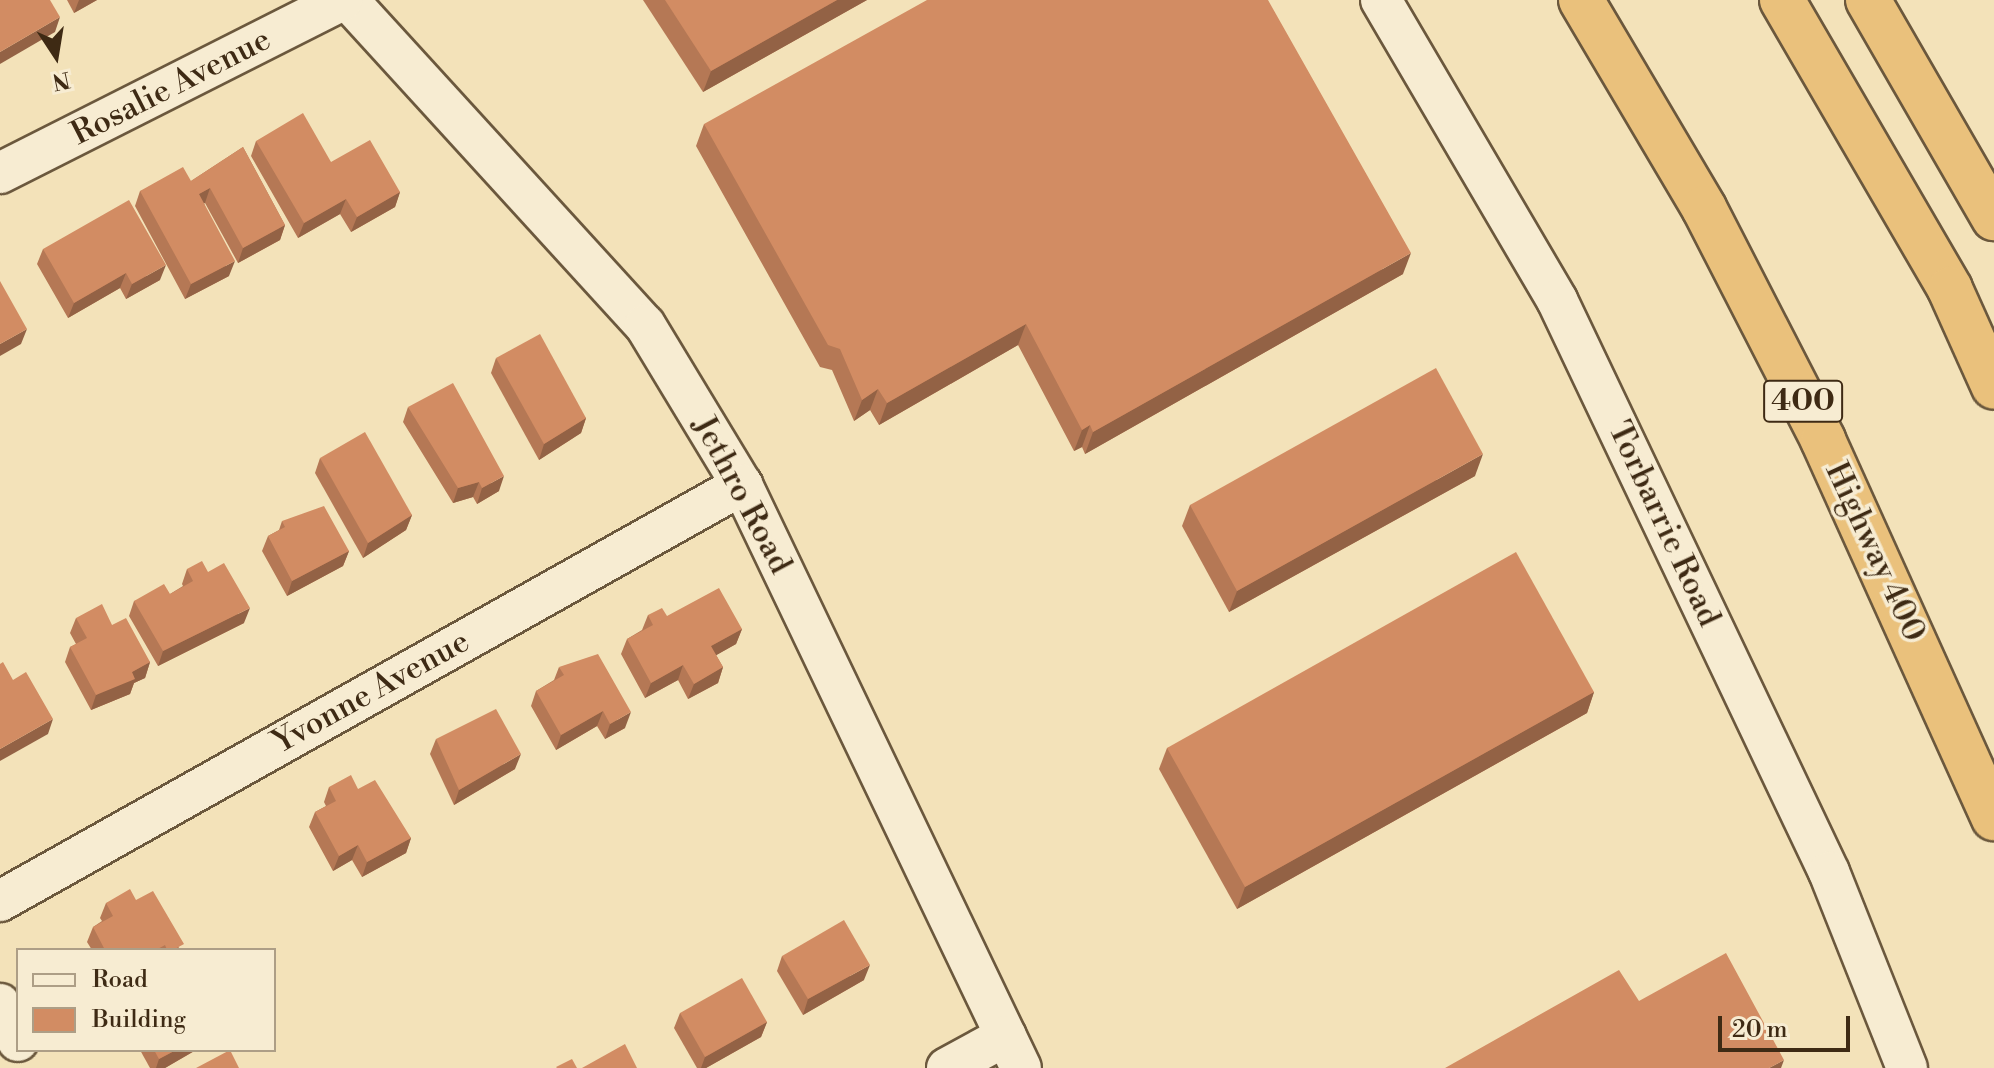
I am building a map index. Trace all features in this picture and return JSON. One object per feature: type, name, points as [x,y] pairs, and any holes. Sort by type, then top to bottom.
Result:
[{"type":"highway","name":"Highway 400","points":[[1581,0],[1704,208],[1823,440],[1994,818]]},
{"type":"highway","points":[[1782,0],[1950,289],[1994,387]]},
{"type":"highway","points":[[1868,0],[1994,218]]},
{"type":"street","name":"Rosalie Avenue","points":[[0,173],[345,0]]},
{"type":"street","name":"Jethro Road","points":[[345,0],[634,309],[742,485],[1014,1052]]},
{"type":"street","name":"Torbarrie Road","points":[[1381,0],[1557,300],[1829,872],[1907,1068]]},
{"type":"street","name":"Yvonne Avenue","points":[[0,901],[742,485]]},
{"type":"street","points":[[0,1004],[16,1037]]},
{"type":"street","points":[[947,1068],[1014,1052]]},
{"type":"building","points":[[0,0],[50,0],[60,17],[0,52]]},
{"type":"building","points":[[665,0],[837,0],[711,71]]},
{"type":"building","points":[[927,0],[1268,0],[1411,253],[1093,432],[1090,425],[1082,430],[1026,324],[887,403],[878,389],[862,400],[840,349],[828,345],[704,124]]},
{"type":"building","points":[[303,113],[331,162],[370,140],[400,192],[357,217],[346,199],[304,223],[256,141]]},
{"type":"building","points":[[243,147],[285,225],[243,248],[210,188],[199,194],[235,261],[191,284],[140,191],[183,167],[191,181]]},
{"type":"building","points":[[129,200],[166,265],[132,284],[126,273],[74,303],[43,249]]},
{"type":"building","points":[[0,281],[27,329],[0,344]]},
{"type":"building","points":[[540,334],[586,418],[544,444],[496,358]]},
{"type":"building","points":[[1436,368],[1483,454],[1237,591],[1190,505]]},
{"type":"building","points":[[453,383],[504,476],[482,488],[479,482],[458,488],[408,407]]},
{"type":"building","points":[[365,432],[412,515],[368,543],[320,458]]},
{"type":"building","points":[[324,506],[349,551],[292,581],[268,536],[285,527],[282,521]]},
{"type":"building","points":[[1516,552],[1594,692],[1245,887],[1167,748]]},
{"type":"building","points":[[202,561],[208,572],[224,563],[250,608],[163,651],[134,601],[164,584],[170,594],[193,581],[187,569]]},
{"type":"building","points":[[719,588],[742,629],[711,646],[723,667],[694,684],[683,665],[651,683],[627,639],[653,625],[648,615],[662,608],[667,616]]},
{"type":"building","points":[[102,604],[112,625],[126,618],[150,662],[132,672],[135,679],[96,695],[70,647],[87,638],[76,618]]},
{"type":"building","points":[[598,654],[631,712],[610,724],[603,711],[561,735],[536,691],[564,675],[559,667]]},
{"type":"building","points":[[3,662],[13,680],[26,672],[53,719],[0,749],[0,664]]},
{"type":"building","points":[[496,709],[521,754],[459,790],[436,739]]},
{"type":"building","points":[[351,775],[358,789],[375,780],[411,838],[367,862],[358,845],[339,856],[315,812],[336,801],[329,787]]},
{"type":"building","points":[[130,889],[136,900],[153,891],[184,944],[177,948],[166,948],[165,945],[160,948],[104,948],[93,927],[113,916],[106,903]]},
{"type":"building","points":[[844,920],[870,965],[808,999],[782,956]]},
{"type":"building","points":[[1726,953],[1784,1060],[1769,1068],[1445,1068],[1619,970],[1639,1001]]},
{"type":"building","points":[[742,978],[767,1022],[705,1057],[680,1013]]},
{"type":"building","points":[[625,1044],[637,1068],[582,1068]]},
{"type":"building","points":[[155,1052],[172,1052],[159,1059]]},
{"type":"building","points":[[231,1052],[239,1068],[196,1068]]},
{"type":"building","points":[[572,1059],[577,1068],[556,1067]]}]
